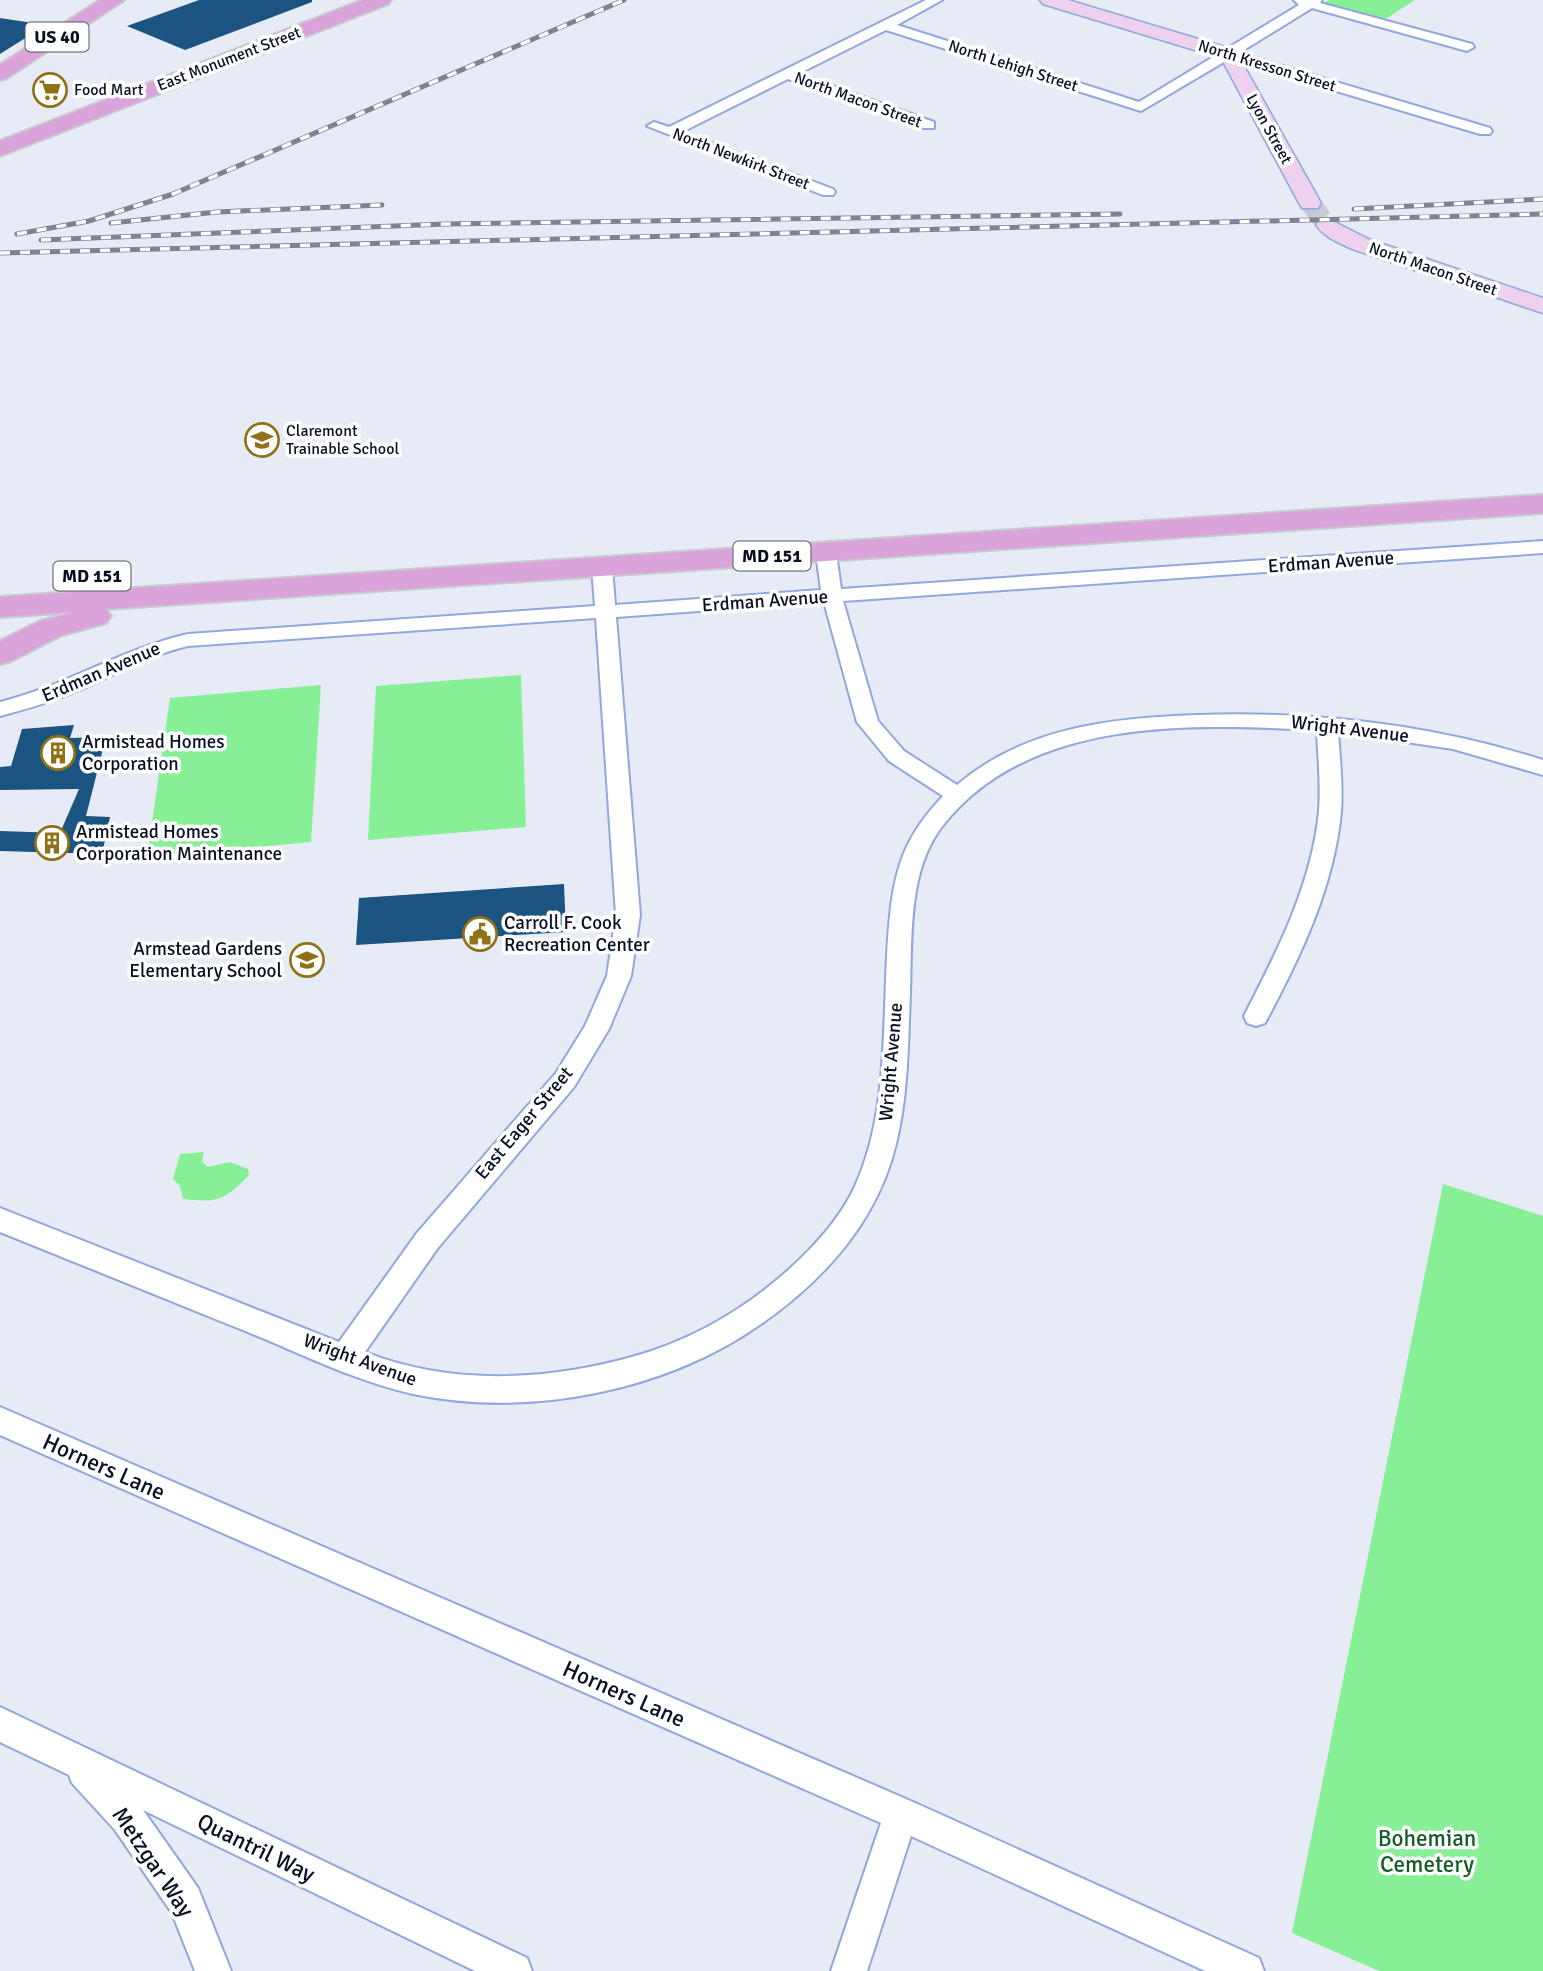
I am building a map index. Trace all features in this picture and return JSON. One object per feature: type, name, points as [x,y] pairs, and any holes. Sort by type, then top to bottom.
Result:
[{"type":"main road","name":"US 40","points":[[0,74],[114,0]]},
{"type":"main road","name":"East Monument Street","points":[[0,133],[344,0]]},
{"type":"main road","name":"East Monument Street","points":[[0,149],[380,0]]},
{"type":"main road","name":"MD 151","points":[[0,583],[140,572],[817,537],[1543,486]]},
{"type":"main road","name":"MD 151","points":[[0,607],[1543,504]]},
{"type":"main road","points":[[0,654],[51,628],[97,616],[307,586]]},
{"type":"street","points":[[670,132],[936,0]]},
{"type":"street","name":"North Kresson Street","points":[[1049,0],[1485,131]]},
{"type":"street","points":[[1228,54],[1308,1],[1467,47]]},
{"type":"street","name":"North Lehigh Street","points":[[886,25],[1141,107],[1228,54]]},
{"type":"street","name":"Lyon Street","points":[[1228,54],[1310,204]]},
{"type":"street","name":"North Macon Street","points":[[787,74],[929,125]]},
{"type":"street","name":"North Newkirk Street","points":[[654,126],[828,192]]},
{"type":"street","name":"North Macon Street","points":[[1327,225],[1360,244],[1543,306]]},
{"type":"street","name":"Erdman Avenue","points":[[0,709],[75,684],[150,649],[188,640],[1543,547]]},
{"type":"street","points":[[826,553],[832,596],[861,705],[878,738],[911,769],[958,795]]},
{"type":"street","name":"East Eager Street","points":[[346,1356],[427,1241],[565,1080],[596,1030],[619,976],[628,915],[602,567]]},
{"type":"street","name":"Wright Avenue","points":[[0,1220],[384,1373],[414,1382],[503,1390],[612,1376],[677,1355],[723,1331],[772,1301],[810,1271],[841,1236],[870,1185],[881,1150],[892,1096],[901,923],[912,862],[921,840],[935,820],[958,795],[975,782],[1026,752],[1087,731],[1217,720],[1327,723],[1391,732],[1453,744],[1543,768]]},
{"type":"street","points":[[1256,1016],[1294,941],[1321,857],[1330,810],[1327,723]]},
{"type":"street","name":"Horners Lane","points":[[0,1421],[901,1814],[1247,1971]]},
{"type":"street","name":"Quantril Way","points":[[0,1724],[514,1971]]},
{"type":"street","name":"Metzgar Way","points":[[77,1762],[127,1818],[185,1900],[213,1971]]},
{"type":"street","points":[[849,1971],[901,1814]]},
{"type":"green space","points":[[1329,0],[1415,0],[1384,20],[1324,3]]},
{"type":"green space","points":[[521,675],[526,827],[368,840],[376,686]]},
{"type":"green space","points":[[321,685],[311,842],[147,857],[170,698]]},
{"type":"green space","points":[[204,1152],[202,1162],[208,1167],[230,1162],[248,1169],[249,1175],[220,1198],[183,1199],[180,1186],[173,1179],[180,1154]]},
{"type":"green space","name":"Bohemian Cemetery","points":[[1443,1184],[1543,1216],[1543,1971],[1379,1971],[1292,1933]]},
{"type":"building","points":[[199,0],[312,2],[185,50],[127,26]]},
{"type":"building","points":[[0,18],[46,25],[0,54]]},
{"type":"building","points":[[74,725],[70,738],[106,737],[86,816],[110,817],[102,854],[0,851],[0,831],[60,833],[79,789],[0,790],[0,767],[11,766],[22,729]]},
{"type":"building","name":"Carroll F. Cook Recreation Center","points":[[564,884],[566,932],[356,945],[359,898]]},
{"type":"tunnel","points":[[1310,203],[1327,225]]},
{"type":"railway","points":[[17,234],[89,221],[173,194],[624,0]]},
{"type":"railway","points":[[1354,209],[1543,199]]},
{"type":"railway","points":[[111,223],[217,212],[382,205]]},
{"type":"railway","points":[[41,240],[445,224],[1120,214]]},
{"type":"railway","points":[[0,253],[1543,214]]},
{"type":"place","name":"Food Mart","points":[[50,90]]},
{"type":"place","name":"Claremont Trainable School","points":[[262,440]]},
{"type":"place","name":"Armistead Homes Corporation","points":[[58,753]]},
{"type":"place","name":"Armistead Homes Corporation Maintenance","points":[[52,843]]},
{"type":"place","name":"Carroll F. Cook Recreation Center","points":[[480,934]]},
{"type":"place","name":"Armstead Gardens Elementary School","points":[[307,960]]}]
